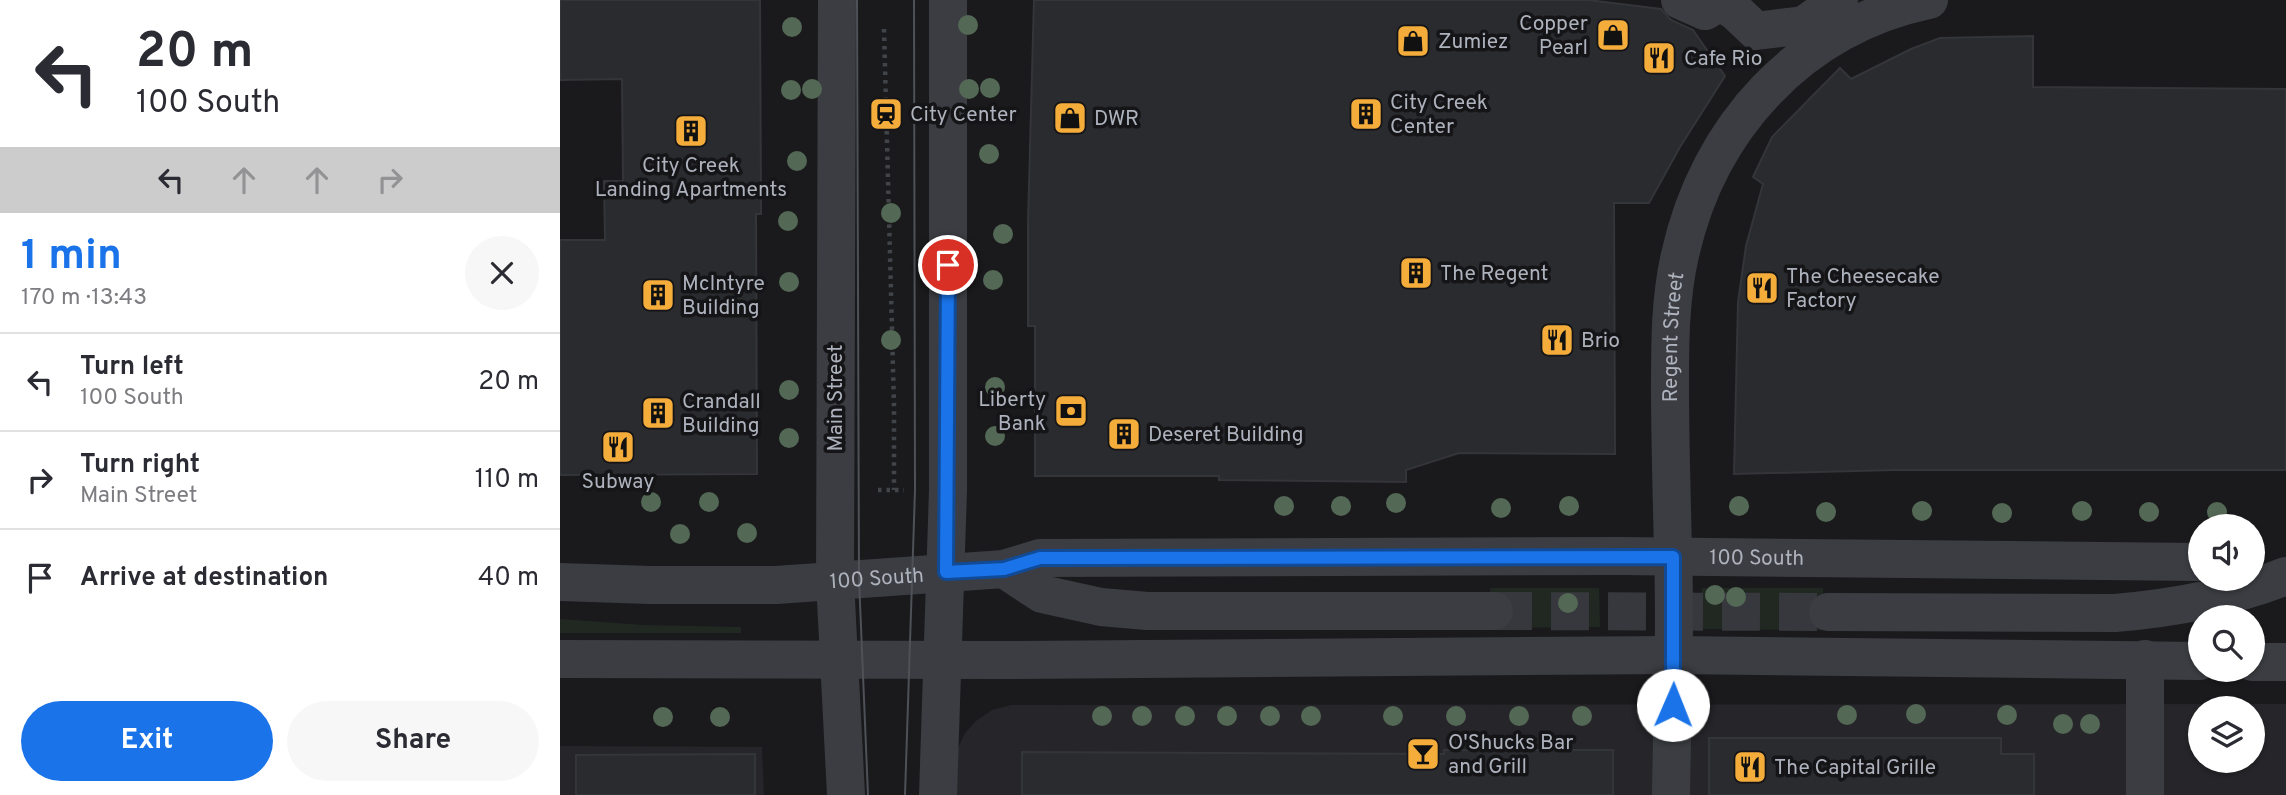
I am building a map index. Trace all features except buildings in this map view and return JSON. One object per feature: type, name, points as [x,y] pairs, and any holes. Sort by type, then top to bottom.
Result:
[{"type":"street","name":"Main Street","points":[[836,0],[835,582],[846,795]]},
{"type":"street","points":[[938,795],[946,572],[948,0]]},
{"type":"street","points":[[1707,3],[1736,12],[1756,31],[1810,36],[1839,0]]},
{"type":"street","name":"Regent Street","points":[[1671,795],[1674,655],[1670,492],[1671,341],[1673,295],[1691,216],[1727,141],[1752,104],[1810,36],[1862,23],[1928,0]]},
{"type":"street","name":"100 South","points":[[560,582],[776,585],[1004,569],[1040,558],[1673,557],[2188,562]]},
{"type":"street","points":[[2265,562],[2286,563]]},
{"type":"street","points":[[1004,569],[1042,594],[1101,607],[1147,611],[1494,611]]},
{"type":"street","points":[[1828,612],[2115,613],[2205,601],[2286,576]]},
{"type":"street","points":[[560,659],[943,660],[1674,655],[2188,661]]},
{"type":"street","points":[[2145,660],[2145,795]]},
{"type":"street","points":[[2265,662],[2286,662]]},
{"type":"path","points":[[884,28],[894,490]]},
{"type":"path","points":[[870,490],[905,490]]},
{"type":"shaded area","points":[[1490,588],[1599,588],[1600,627],[1490,628]]},
{"type":"shaded area","points":[[1702,588],[1823,588],[1823,630],[1702,629]]},
{"type":"shaded area","points":[[560,619],[644,625],[741,627],[741,633],[560,633]]},
{"type":"shaded area","points":[[2188,704],[2188,773],[2265,773],[2265,704],[2286,704],[2286,795],[956,795],[958,748],[965,733],[992,710],[1011,705]]},
{"type":"shaded area","points":[[560,746],[762,747],[764,795],[560,795]]},
{"type":"tunnel","points":[[1494,611],[1828,612]]},
{"type":"tram line","points":[[857,0],[859,579],[868,795]]},
{"type":"tram line","points":[[905,795],[915,490],[914,0]]},
{"type":"place","name":"Copper Pearl","points":[[1613,35]]},
{"type":"place","name":"Zumiez","points":[[1413,41]]},
{"type":"place","name":"Cafe Rio","points":[[1659,58]]},
{"type":"place","name":"City Center","points":[[886,114]]},
{"type":"place","name":"City Creek Center","points":[[1366,114]]},
{"type":"place","name":"DWR","points":[[1070,118]]},
{"type":"place","name":"City Creek Landing Apartments","points":[[691,131]]},
{"type":"place","name":"The Regent","points":[[1416,273]]},
{"type":"place","name":"The Cheesecake Factory","points":[[1762,288]]},
{"type":"place","name":"McIntyre Building","points":[[658,295]]},
{"type":"place","name":"Brio","points":[[1557,340]]},
{"type":"place","name":"Liberty Bank","points":[[1071,411]]},
{"type":"place","name":"Crandall Building","points":[[658,413]]},
{"type":"place","name":"Deseret Building","points":[[1124,434]]},
{"type":"place","name":"Subway","points":[[618,447]]},
{"type":"place","name":"O'Shucks Bar and Grill","points":[[1423,754]]},
{"type":"place","name":"The Capital Grille","points":[[1750,767]]},
{"type":"route","points":[[948,265],[946,572],[1004,569],[1040,558],[1673,557],[1673,705]]}]
